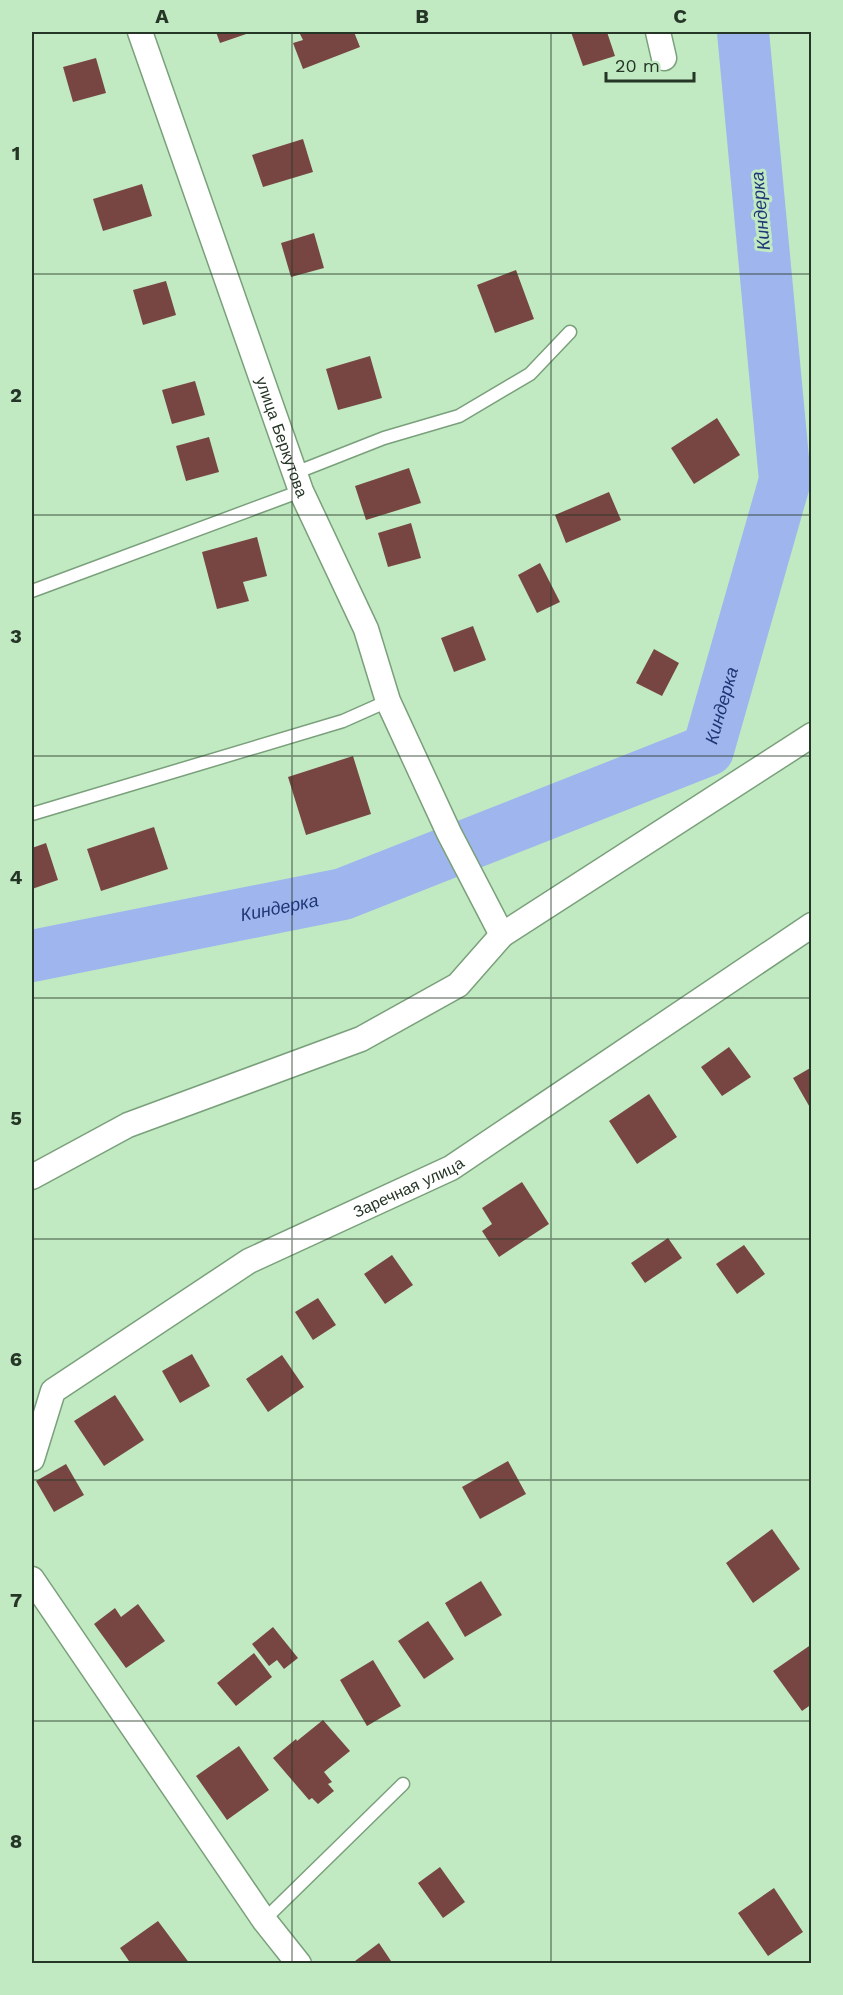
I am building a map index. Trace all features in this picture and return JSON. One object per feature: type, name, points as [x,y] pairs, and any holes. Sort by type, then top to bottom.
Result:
[{"type":"street","name":"улица Беркутова","points":[[140,32],[298,482],[366,629],[388,701],[449,833],[502,935]]},
{"type":"street","points":[[658,32],[664,58]]},
{"type":"street","points":[[32,1178],[128,1125],[361,1039],[458,985],[502,935],[812,735]]},
{"type":"street","name":"Заречная улица","points":[[32,1459],[53,1391],[249,1261],[451,1168],[812,925]]},
{"type":"street","points":[[32,1579],[264,1920],[299,1964]]},
{"type":"lane","points":[[32,591],[298,482],[384,438],[459,416],[530,374],[570,332]]},
{"type":"lane","points":[[32,814],[343,721],[388,701]]},
{"type":"lane","points":[[264,1920],[403,1784]]},
{"type":"building","points":[[216,32],[252,32],[220,43]]},
{"type":"building","points":[[299,32],[354,32],[360,47],[303,69],[293,43],[303,40]]},
{"type":"building","points":[[571,32],[607,32],[615,56],[583,66]]},
{"type":"building","points":[[96,58],[106,93],[73,102],[63,67]]},
{"type":"building","points":[[303,139],[313,172],[263,187],[252,155]]},
{"type":"building","points":[[142,184],[152,216],[103,231],[93,199]]},
{"type":"building","points":[[314,233],[324,268],[291,277],[281,243]]},
{"type":"building","points":[[516,270],[534,319],[495,333],[477,285]]},
{"type":"building","points":[[166,281],[176,315],[143,325],[133,290]]},
{"type":"building","points":[[370,356],[382,398],[338,410],[326,369]]},
{"type":"building","points":[[195,381],[205,415],[172,424],[162,390]]},
{"type":"building","points":[[717,418],[740,455],[694,484],[671,448]]},
{"type":"building","points":[[209,437],[219,472],[186,481],[176,446]]},
{"type":"building","points":[[409,468],[421,503],[366,520],[355,486]]},
{"type":"building","points":[[609,492],[621,520],[566,543],[555,515]]},
{"type":"building","points":[[411,523],[421,558],[388,567],[378,533]]},
{"type":"building","points":[[257,537],[267,576],[243,582],[249,601],[217,609],[202,552]]},
{"type":"building","points":[[540,563],[560,602],[537,613],[518,575]]},
{"type":"building","points":[[473,626],[486,660],[454,672],[441,638]]},
{"type":"building","points":[[654,649],[679,663],[662,696],[636,683]]},
{"type":"building","points":[[353,756],[371,814],[306,835],[288,777]]},
{"type":"building","points":[[154,827],[168,869],[101,891],[87,849]]},
{"type":"building","points":[[46,843],[58,880],[32,889],[32,848]]},
{"type":"building","points":[[729,1047],[751,1077],[722,1096],[701,1067]]},
{"type":"building","points":[[812,1067],[812,1111],[793,1078]]},
{"type":"building","points":[[649,1094],[677,1137],[637,1164],[609,1121]]},
{"type":"building","points":[[522,1182],[549,1224],[499,1257],[482,1231],[492,1224],[482,1208]]},
{"type":"building","points":[[668,1238],[682,1258],[645,1283],[631,1263]]},
{"type":"building","points":[[744,1245],[765,1274],[737,1294],[716,1264]]},
{"type":"building","points":[[392,1255],[413,1285],[385,1304],[364,1274]]},
{"type":"building","points":[[318,1298],[336,1325],[313,1340],[295,1312]]},
{"type":"building","points":[[192,1354],[210,1386],[180,1403],[162,1371]]},
{"type":"building","points":[[282,1355],[304,1387],[268,1412],[246,1379]]},
{"type":"building","points":[[115,1395],[144,1440],[104,1466],[74,1421]]},
{"type":"building","points":[[508,1461],[526,1494],[480,1519],[462,1487]]},
{"type":"building","points":[[66,1464],[84,1495],[54,1512],[36,1481]]},
{"type":"building","points":[[772,1529],[800,1569],[753,1603],[726,1563]]},
{"type":"building","points":[[481,1581],[502,1615],[465,1637],[445,1603]]},
{"type":"building","points":[[138,1604],[165,1641],[126,1668],[94,1624],[115,1608],[121,1617]]},
{"type":"building","points":[[428,1621],[454,1659],[424,1679],[398,1641]]},
{"type":"building","points":[[273,1627],[298,1658],[284,1669],[277,1660],[269,1666],[252,1644]]},
{"type":"building","points":[[812,1644],[812,1704],[802,1711],[773,1671]]},
{"type":"building","points":[[254,1653],[272,1677],[236,1706],[217,1683]]},
{"type":"building","points":[[373,1660],[401,1706],[367,1726],[340,1680]]},
{"type":"building","points":[[323,1720],[350,1751],[324,1772],[332,1782],[328,1784],[334,1791],[318,1804],[312,1798],[309,1800],[273,1758]]},
{"type":"building","points":[[239,1746],[269,1790],[227,1820],[196,1776]]},
{"type":"building","points":[[440,1867],[465,1902],[443,1918],[418,1883]]},
{"type":"building","points":[[774,1888],[803,1932],[768,1956],[738,1913]]},
{"type":"building","points":[[158,1921],[190,1964],[131,1964],[120,1948]]},
{"type":"building","points":[[379,1943],[393,1964],[351,1964]]},
{"type":"waterway","name":"Киндерка","points":[[32,956],[343,894],[708,750],[785,480],[743,32]]}]
